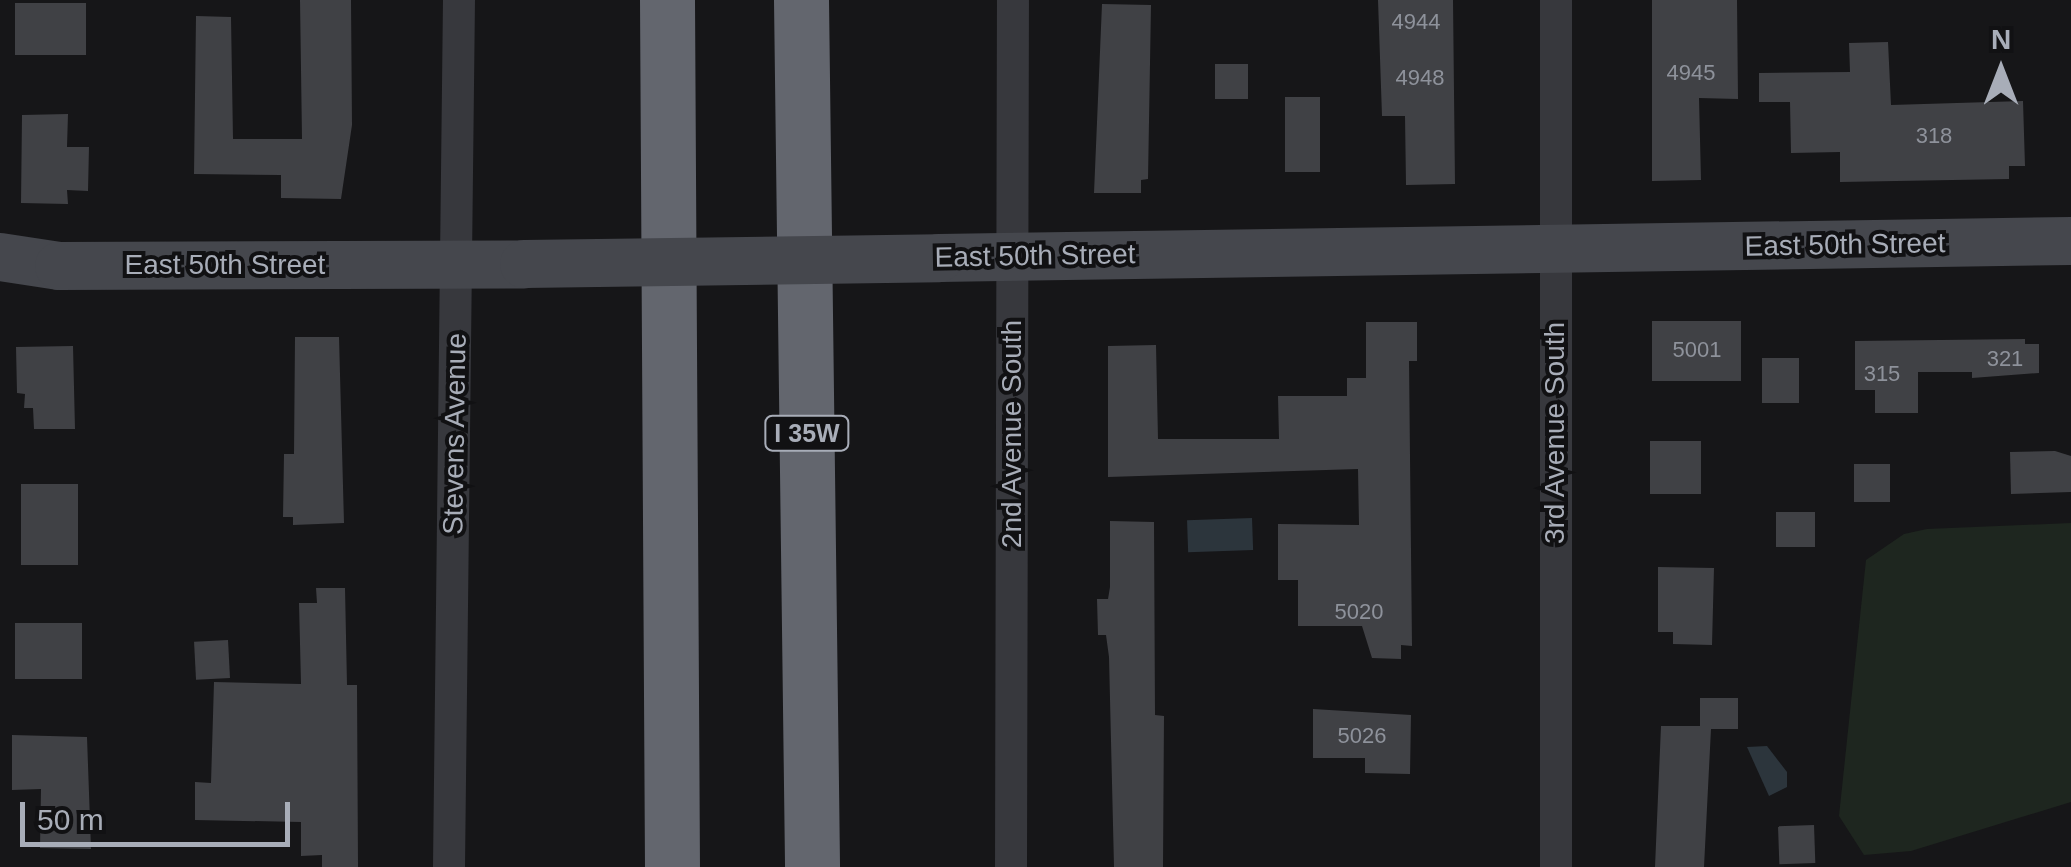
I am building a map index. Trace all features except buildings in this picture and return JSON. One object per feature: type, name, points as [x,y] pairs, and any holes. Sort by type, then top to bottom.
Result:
[{"type":"highway","points":[[668,0],[672,867]]},
{"type":"highway","name":"I 35W","points":[[800,0],[812,867]]},
{"type":"street","name":"Stevens Avenue","points":[[449,867],[459,0]]},
{"type":"street","name":"2nd Avenue South","points":[[1011,867],[1014,0]]},
{"type":"street","name":"3rd Avenue South","points":[[1556,0],[1556,867]]},
{"type":"street","name":"East 50th Street","points":[[0,257],[59,266],[524,264],[2071,241]]},
{"type":"shaded area","points":[[1252,518],[1253,550],[1188,552],[1187,520]]},
{"type":"shaded area","points":[[2071,523],[2071,802],[1911,851],[1864,855],[1839,816],[1866,560],[1904,534],[1927,529]]},
{"type":"shaded area","points":[[1767,746],[1787,772],[1787,787],[1769,796],[1747,747]]}]
